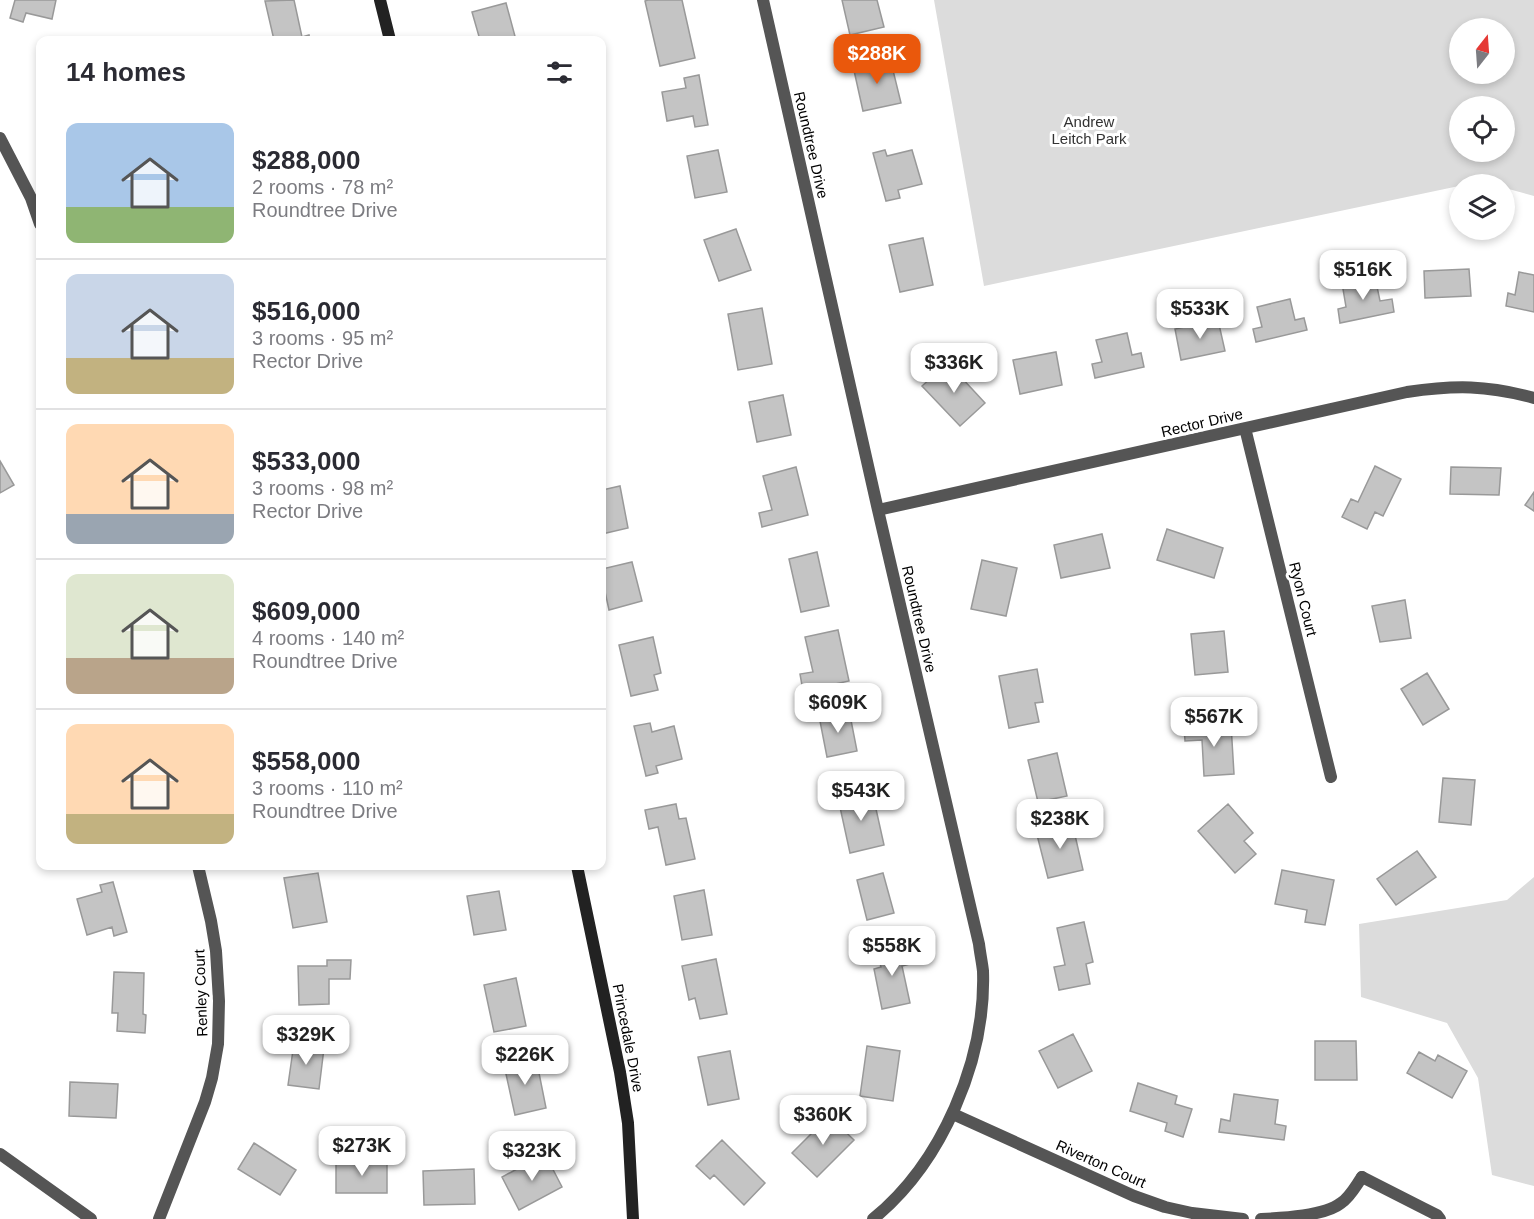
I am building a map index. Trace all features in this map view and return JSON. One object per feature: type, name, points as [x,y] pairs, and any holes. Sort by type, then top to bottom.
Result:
[{"type":"street","points":[[380,0],[389,36]]},
{"type":"street","name":"Roundtree Drive","points":[[763,0],[979,944],[983,970],[982,1000],[976,1041],[953,1114],[905,1189],[873,1219]]},
{"type":"street","points":[[0,138],[36,212]]},
{"type":"street","name":"Rector Drive","points":[[878,510],[1430,388],[1479,388],[1505,391],[1534,399]]},
{"type":"street","name":"Ryon Court","points":[[1245,428],[1331,777]]},
{"type":"street","name":"Renley Court","points":[[159,1219],[205,1101],[218,1044],[219,1001],[216,951],[199,870]]},
{"type":"street","name":"Princedale Drive","points":[[578,870],[620,1072],[628,1124],[633,1219]]},
{"type":"street","name":"Riverton Court","points":[[953,1114],[1134,1196],[1164,1207],[1192,1214],[1244,1219]]},
{"type":"street","points":[[0,1154],[91,1219]]},
{"type":"street","points":[[1261,1219],[1331,1209],[1347,1198],[1362,1177],[1437,1215],[1440,1219]]},
{"type":"green space","name":"Andrew Leitch Park","points":[[934,0],[1534,0],[1534,196],[1515,191],[1515,174],[1449,174],[1449,188],[984,286]]},
{"type":"green space","points":[[1534,877],[1534,1186],[1492,1175],[1478,1078],[1447,1023],[1361,997],[1359,924],[1507,900]]},
{"type":"building","points":[[15,0],[56,0],[52,19],[26,13],[23,22],[10,18]]},
{"type":"building","points":[[294,0],[302,36],[273,36],[265,1]]},
{"type":"building","points":[[682,0],[695,58],[660,66],[645,1]]},
{"type":"building","points":[[842,0],[877,0],[884,27],[850,35]]},
{"type":"building","points":[[506,3],[515,36],[479,36],[472,12]]},
{"type":"building","points":[[890,58],[901,103],[863,111],[853,66]]},
{"type":"building","points":[[699,75],[708,125],[695,127],[693,116],[667,121],[662,92],[686,88],[684,78]]},
{"type":"building","points":[[718,150],[727,192],[695,198],[687,156]]},
{"type":"building","points":[[885,150],[887,156],[912,150],[922,184],[898,190],[900,198],[886,201],[873,153]]},
{"type":"building","points":[[736,229],[751,270],[719,281],[704,240]]},
{"type":"building","points":[[923,238],[933,285],[900,292],[889,245]]},
{"type":"building","points":[[1469,269],[1471,296],[1425,298],[1424,271]]},
{"type":"building","points":[[1519,272],[1534,275],[1534,312],[1506,306],[1508,293],[1515,295]]},
{"type":"building","points":[[1375,277],[1380,301],[1392,299],[1394,312],[1340,323],[1338,309],[1346,307],[1342,283]]},
{"type":"building","points":[[1290,299],[1295,320],[1304,318],[1307,330],[1256,342],[1253,329],[1262,327],[1257,307]]},
{"type":"building","points":[[762,308],[772,364],[738,370],[728,314]]},
{"type":"building","points":[[1218,320],[1225,351],[1181,360],[1175,329]]},
{"type":"building","points":[[1127,333],[1132,355],[1141,353],[1144,367],[1095,378],[1092,364],[1102,362],[1096,340]]},
{"type":"building","points":[[1056,352],[1062,385],[1020,394],[1013,360]]},
{"type":"building","points":[[948,363],[985,403],[960,426],[922,386]]},
{"type":"building","points":[[783,395],[791,435],[757,442],[749,402]]},
{"type":"building","points":[[0,461],[14,485],[0,493]]},
{"type":"building","points":[[1375,466],[1401,479],[1383,516],[1375,512],[1367,529],[1342,517],[1351,499],[1358,502]]},
{"type":"building","points":[[796,467],[808,515],[762,527],[759,513],[772,510],[763,476]]},
{"type":"building","points":[[1451,467],[1501,468],[1499,495],[1450,494]]},
{"type":"building","points":[[620,486],[628,528],[606,533],[606,489]]},
{"type":"building","points":[[1534,492],[1534,511],[1525,505]]},
{"type":"building","points":[[1167,529],[1223,548],[1214,578],[1157,560]]},
{"type":"building","points":[[1102,534],[1110,568],[1061,578],[1054,545]]},
{"type":"building","points":[[817,552],[829,606],[801,612],[789,559]]},
{"type":"building","points":[[982,560],[1017,568],[1006,616],[971,609]]},
{"type":"building","points":[[632,562],[642,601],[609,610],[606,596],[606,568]]},
{"type":"building","points":[[1405,600],[1411,638],[1380,642],[1372,606]]},
{"type":"building","points":[[838,630],[849,681],[803,691],[800,674],[813,672],[805,637]]},
{"type":"building","points":[[1224,631],[1228,672],[1195,675],[1191,634]]},
{"type":"building","points":[[653,637],[661,673],[654,675],[658,690],[631,696],[619,645]]},
{"type":"building","points":[[1037,669],[1043,702],[1035,703],[1039,722],[1009,728],[999,676]]},
{"type":"building","points":[[1427,673],[1449,709],[1423,725],[1401,689]]},
{"type":"building","points":[[849,710],[857,751],[827,757],[819,716]]},
{"type":"building","points":[[650,723],[652,732],[674,726],[682,759],[656,766],[658,773],[646,776],[634,726]]},
{"type":"building","points":[[1231,724],[1234,774],[1204,776],[1202,740],[1185,741],[1184,727]]},
{"type":"building","points":[[1057,753],[1067,796],[1038,802],[1028,760]]},
{"type":"building","points":[[1443,778],[1475,780],[1471,825],[1439,822]]},
{"type":"building","points":[[872,791],[884,845],[850,853],[838,798]]},
{"type":"building","points":[[676,804],[679,819],[686,818],[695,859],[666,865],[658,827],[649,829],[645,810]]},
{"type":"building","points":[[1228,804],[1253,833],[1244,841],[1256,854],[1235,873],[1198,831]]},
{"type":"building","points":[[1072,822],[1083,870],[1048,878],[1036,831]]},
{"type":"building","points":[[1417,851],[1436,877],[1396,905],[1377,879]]},
{"type":"building","points":[[1282,870],[1334,880],[1325,925],[1305,922],[1307,910],[1275,904]]},
{"type":"building","points":[[318,873],[327,922],[293,928],[284,878]]},
{"type":"building","points":[[883,873],[894,913],[867,920],[857,880]]},
{"type":"building","points":[[113,882],[127,932],[114,936],[112,927],[87,935],[77,899],[102,892],[100,885]]},
{"type":"building","points":[[704,890],[712,935],[682,940],[674,896]]},
{"type":"building","points":[[499,891],[506,930],[474,935],[467,896]]},
{"type":"building","points":[[1084,922],[1093,962],[1086,964],[1090,984],[1059,990],[1054,967],[1065,965],[1057,928]]},
{"type":"building","points":[[906,946],[910,964],[902,966],[910,1003],[882,1009],[874,969],[881,967],[877,952]]},
{"type":"building","points":[[716,959],[727,1014],[700,1019],[695,998],[689,1000],[682,966]]},
{"type":"building","points":[[327,960],[351,960],[350,979],[329,979],[329,1004],[299,1005],[298,966],[327,966]]},
{"type":"building","points":[[114,972],[144,973],[145,1033],[117,1031],[118,1013],[112,1013]]},
{"type":"building","points":[[516,978],[526,1026],[494,1032],[484,985]]},
{"type":"building","points":[[1073,1034],[1092,1071],[1058,1088],[1039,1051]]},
{"type":"building","points":[[1315,1041],[1356,1041],[1357,1080],[1315,1080]]},
{"type":"building","points":[[294,1043],[324,1048],[319,1089],[288,1085]]},
{"type":"building","points":[[867,1046],[900,1051],[893,1101],[860,1096]]},
{"type":"building","points":[[730,1051],[739,1099],[708,1105],[698,1057]]},
{"type":"building","points":[[1419,1052],[1435,1061],[1438,1055],[1467,1071],[1452,1098],[1407,1073]]},
{"type":"building","points":[[536,1058],[546,1108],[515,1115],[504,1065]]},
{"type":"building","points":[[70,1082],[118,1084],[116,1118],[69,1116]]},
{"type":"building","points":[[1138,1083],[1177,1096],[1175,1104],[1192,1109],[1183,1137],[1165,1131],[1167,1123],[1130,1111]]},
{"type":"building","points":[[1234,1094],[1278,1100],[1275,1124],[1286,1126],[1284,1140],[1219,1132],[1221,1119],[1230,1121]]},
{"type":"building","points":[[829,1116],[854,1140],[817,1177],[792,1153]]},
{"type":"building","points":[[722,1140],[765,1183],[744,1205],[714,1175],[710,1179],[696,1166]]},
{"type":"building","points":[[254,1143],[296,1170],[280,1195],[238,1169]]},
{"type":"building","points":[[545,1154],[562,1187],[519,1210],[502,1177]]},
{"type":"building","points":[[387,1160],[387,1193],[336,1193],[336,1161]]},
{"type":"building","points":[[474,1169],[475,1204],[424,1205],[423,1171]]}]
